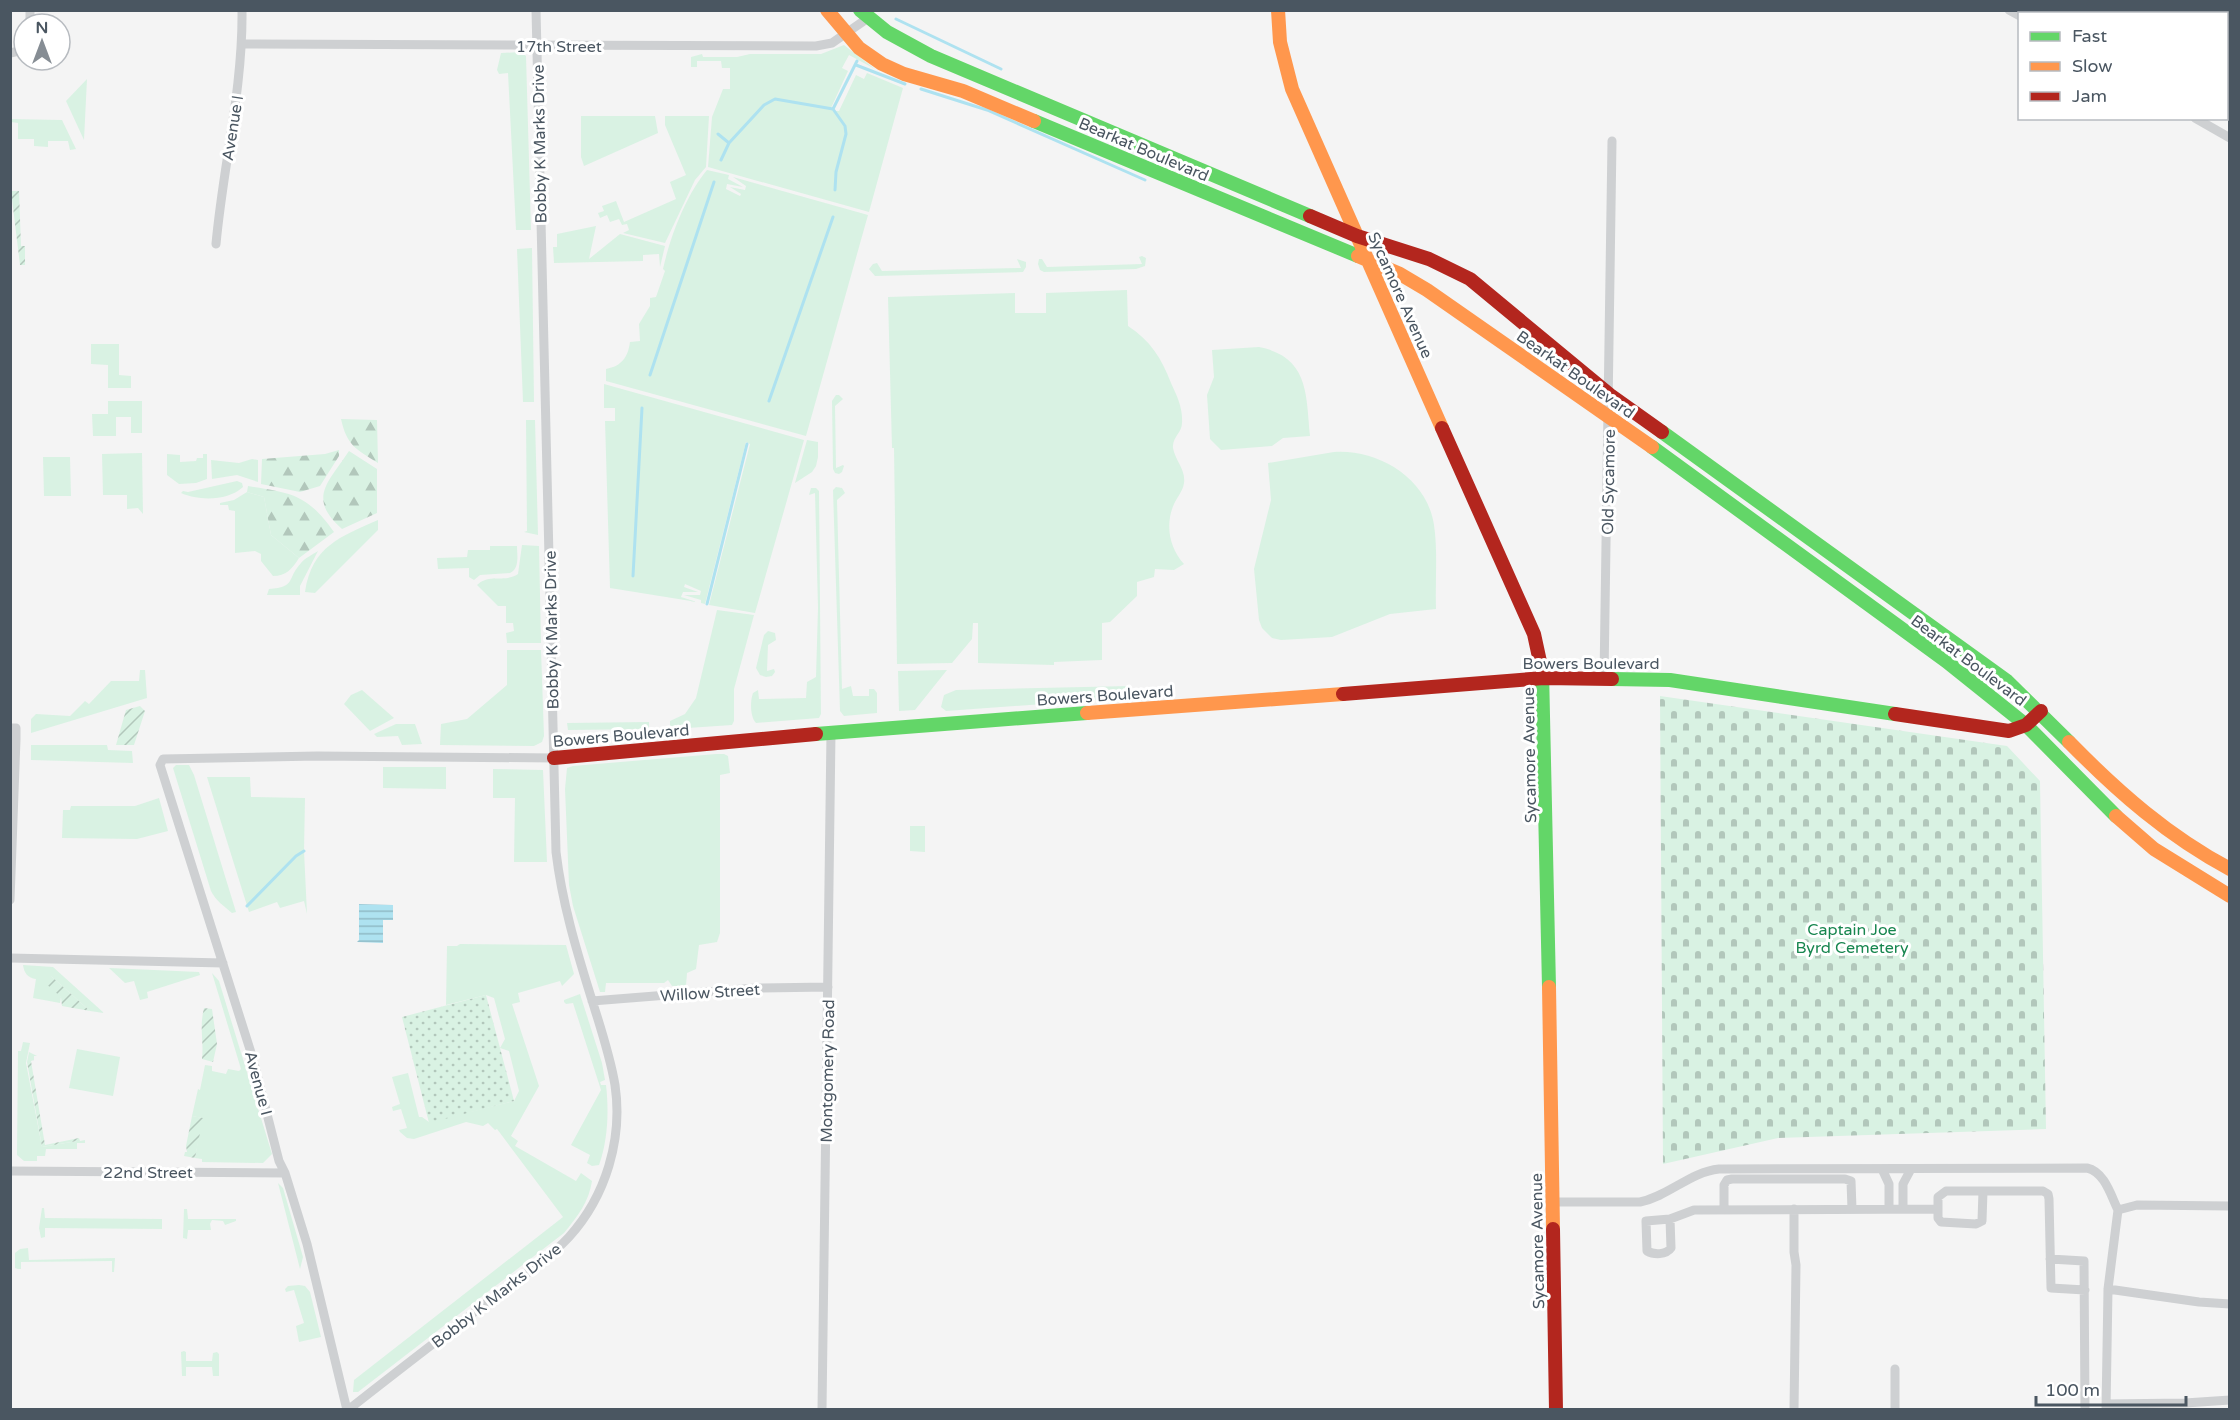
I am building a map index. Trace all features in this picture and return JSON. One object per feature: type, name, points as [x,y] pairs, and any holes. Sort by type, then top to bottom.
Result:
[{"type":"street","name":"Avenue I","points":[[216,244],[220,201],[240,74],[243,44],[242,10]]},
{"type":"street","name":"Bobby K Marks Drive","points":[[347,1410],[569,1237],[594,1202],[608,1169],[615,1141],[617,1113],[615,1084],[608,1053],[567,918],[556,852],[536,10]]},
{"type":"street","name":"Bearkat Boulevard","points":[[827,10],[845,34],[870,57],[886,67],[915,78],[963,91],[1400,274],[1427,290],[1609,416],[1946,661],[2026,725],[2121,821],[2154,849],[2225,894]]},
{"type":"street","name":"Sycamore Avenue","points":[[1278,10],[1280,42],[1292,89],[1534,634],[1544,678],[1556,1410]]},
{"type":"street","name":"17th Street","points":[[243,44],[816,46],[831,43],[845,34],[864,14]]},
{"type":"street","name":"Bearkat Boulevard","points":[[864,14],[887,32],[931,56],[1357,236],[1420,254],[1447,265],[1470,279],[1610,395],[1997,674],[2041,711],[2124,796],[2180,840],[2229,869]]},
{"type":"street","points":[[2199,120],[2229,137]]},
{"type":"street","name":"Old Sycamore","points":[[1604,678],[1612,141]]},
{"type":"street","name":"Bowers Boulevard","points":[[163,759],[317,756],[554,758],[831,733],[1544,678],[1640,678],[1700,683],[2009,731],[2026,725]]},
{"type":"street","points":[[2026,725],[2041,711]]},
{"type":"street","points":[[10,900],[13,728]]},
{"type":"street","name":"Montgomery Road","points":[[822,1410],[831,733]]},
{"type":"street","name":"Avenue I","points":[[163,759],[160,765],[253,1059],[279,1161],[285,1173],[307,1244],[347,1410]]},
{"type":"street","points":[[2225,894],[2229,877]]},
{"type":"street","points":[[10,958],[223,963]]},
{"type":"street","name":"Willow Street","points":[[592,1001],[756,988],[828,987]]},
{"type":"street","points":[[1553,1202],[1640,1202],[1653,1199],[1696,1175],[1719,1168],[2094,1170],[2101,1175],[2118,1210],[2108,1289],[2106,1407],[2229,1400]]},
{"type":"street","points":[[1882,1169],[1889,1184],[1889,1209]]},
{"type":"street","points":[[1903,1209],[1903,1184],[1911,1169]]},
{"type":"street","name":"22nd Street","points":[[10,1171],[285,1173]]},
{"type":"street","points":[[1724,1209],[1724,1185],[1727,1180],[1845,1179],[1851,1181],[1852,1209]]},
{"type":"street","points":[[1983,1191],[1982,1221],[1976,1224],[1941,1222],[1938,1218],[1938,1197],[1942,1192],[1983,1191],[2043,1191],[2048,1194],[2051,1288],[2085,1290]]},
{"type":"street","points":[[2118,1210],[2137,1205],[2229,1206]]},
{"type":"street","points":[[1794,1209],[1796,1265],[1794,1410]]},
{"type":"street","points":[[1670,1219],[1694,1210],[1938,1209]]},
{"type":"street","points":[[2050,1259],[2084,1261],[2085,1410]]},
{"type":"street","points":[[2108,1289],[2229,1304]]},
{"type":"street","points":[[1895,1369],[1895,1410]]},
{"type":"green space","points":[[844,45],[875,69],[849,55],[842,68],[848,71],[831,108],[834,111],[839,111],[856,75],[864,79],[867,73],[903,88],[869,212],[708,167],[712,117],[723,89],[730,89],[730,68],[722,68],[721,61],[697,61],[697,67],[691,67],[691,57],[702,54],[703,57],[737,57],[750,54],[821,54]]},
{"type":"green space","points":[[521,52],[526,56],[531,230],[516,230],[508,73],[499,74],[497,70],[501,53]]},
{"type":"green space","points":[[87,79],[84,140],[66,101]]},
{"type":"green space","points":[[581,116],[655,116],[658,133],[584,166],[581,157]]},
{"type":"green space","points":[[665,116],[709,116],[706,167],[695,180],[665,243],[623,233],[629,230],[627,224],[622,225],[619,219],[610,222],[607,215],[600,218],[598,213],[604,211],[602,206],[616,201],[624,222],[676,199],[670,182],[686,175],[665,125]]},
{"type":"green space","points":[[10,119],[62,120],[76,149],[70,150],[68,141],[48,141],[48,147],[34,146],[34,139],[18,139],[18,123],[11,122]]},
{"type":"green space","points":[[707,170],[729,175],[728,179],[743,187],[727,184],[726,189],[740,196],[741,194],[730,187],[745,190],[746,186],[733,177],[868,215],[806,436],[606,381],[606,369],[616,366],[623,360],[630,342],[640,341],[639,324],[650,306],[650,298],[656,297],[665,271],[663,269],[674,230],[692,192]]},
{"type":"green space","points":[[11,191],[19,191],[21,246],[25,246],[25,265],[20,265]]},
{"type":"green space","points":[[596,226],[589,259],[620,234],[665,246],[660,267],[659,254],[643,255],[643,261],[554,263],[553,247],[557,247],[557,234]]},
{"type":"green space","points":[[532,248],[534,402],[523,402],[517,249]]},
{"type":"green space","points":[[1139,257],[1146,258],[1145,266],[1136,269],[1044,272],[1040,270],[1038,264],[1039,259],[1042,259],[1047,267],[1142,264]]},
{"type":"green space","points":[[1017,259],[1026,262],[1023,272],[875,276],[869,269],[877,263],[882,271],[1021,268]]},
{"type":"green space","points":[[1127,290],[1128,326],[1143,337],[1159,358],[1181,407],[1182,426],[1173,448],[1184,483],[1171,512],[1169,528],[1175,551],[1184,564],[1174,570],[1155,569],[1154,577],[1137,582],[1137,596],[1110,622],[1102,623],[1102,660],[1054,662],[1054,665],[978,663],[978,623],[973,623],[972,639],[952,663],[897,664],[894,448],[892,448],[888,297],[1015,293],[1015,313],[1046,313],[1046,293]]},
{"type":"green space","points":[[91,344],[119,344],[119,375],[131,376],[131,388],[108,388],[108,365],[91,364]]},
{"type":"green space","points":[[1259,347],[1288,359],[1296,368],[1305,392],[1310,436],[1283,438],[1272,446],[1221,450],[1210,439],[1207,395],[1214,377],[1212,350]]},
{"type":"green space","points":[[604,384],[804,440],[755,613],[709,605],[750,444],[746,442],[705,604],[701,603],[701,600],[684,595],[700,595],[701,591],[685,584],[684,587],[698,592],[683,592],[681,597],[697,602],[610,588],[605,421],[615,421],[615,408],[604,408]]},
{"type":"green space","points":[[836,395],[843,399],[835,406],[836,468],[844,466],[839,474],[833,469],[832,401]]},
{"type":"green space","points":[[108,401],[142,401],[142,433],[131,433],[131,417],[116,417],[116,436],[93,436],[92,414],[108,414]]},
{"type":"green space","points":[[341,419],[377,420],[378,463],[354,446],[346,435]]},
{"type":"green space","points":[[526,420],[535,420],[538,535],[524,532],[527,531]]},
{"type":"green space","points":[[807,440],[818,442],[816,466],[812,472],[795,483]]},
{"type":"green space","points":[[339,450],[339,456],[320,486],[300,492],[261,484],[262,459],[325,454]]},
{"type":"green space","points":[[349,451],[377,469],[377,513],[342,529],[331,518],[323,499],[328,482]]},
{"type":"green space","points":[[1334,452],[1351,452],[1383,461],[1411,480],[1422,493],[1434,525],[1436,609],[1390,614],[1332,637],[1281,640],[1272,638],[1262,628],[1259,620],[1254,569],[1271,500],[1268,463]]},
{"type":"green space","points":[[142,453],[143,514],[138,508],[127,509],[127,495],[103,495],[102,454]]},
{"type":"green space","points":[[167,454],[180,455],[180,462],[196,461],[197,458],[203,458],[203,454],[207,454],[207,479],[196,483],[179,484],[167,475]]},
{"type":"green space","points":[[43,457],[70,457],[71,496],[44,496]]},
{"type":"green space","points":[[252,459],[258,460],[258,482],[237,475],[212,479],[211,460],[239,463]]},
{"type":"green space","points":[[237,481],[242,483],[243,487],[237,492],[222,497],[205,498],[181,493],[183,491],[188,492]]},
{"type":"green space","points":[[248,486],[297,497],[315,510],[334,532],[299,558],[271,535],[264,497],[247,492]]},
{"type":"green space","points":[[836,487],[842,488],[845,493],[837,500],[842,689],[851,686],[853,696],[869,696],[869,689],[874,689],[877,693],[877,713],[844,716],[840,711],[833,490]]},
{"type":"green space","points":[[811,488],[819,491],[821,714],[819,718],[756,723],[751,709],[753,693],[758,690],[759,699],[806,698],[807,682],[816,677],[818,608],[815,493],[809,495]]},
{"type":"green space","points":[[247,492],[264,497],[271,535],[299,558],[291,569],[278,576],[273,576],[261,561],[261,554],[255,551],[235,553],[235,511],[229,510],[228,505],[220,505],[220,503],[234,500]]},
{"type":"green space","points":[[378,520],[378,530],[315,593],[305,592],[309,576],[321,553],[340,538]]},
{"type":"green space","points":[[522,545],[539,546],[541,643],[507,643],[506,633],[514,631],[513,623],[506,623],[506,606],[498,606],[477,585],[487,579],[508,578],[518,574]]},
{"type":"green space","points":[[490,546],[517,546],[517,561],[513,571],[480,575],[474,580],[469,577],[469,568],[438,569],[437,558],[467,557],[468,550],[490,550]]},
{"type":"green space","points":[[318,551],[300,586],[300,595],[267,595],[269,589],[287,584],[303,561]]},
{"type":"green space","points":[[717,610],[754,615],[734,689],[734,721],[732,725],[673,729],[670,727],[670,721],[685,714],[696,698]]},
{"type":"green space","points":[[768,631],[775,633],[776,640],[768,645],[767,671],[774,669],[775,672],[772,676],[766,677],[760,675],[756,668],[764,635]]},
{"type":"green space","points":[[507,650],[541,650],[544,736],[542,742],[534,746],[440,745],[441,724],[467,719],[507,685]]},
{"type":"green space","points":[[140,670],[145,670],[147,698],[31,733],[31,719],[36,714],[70,716],[85,701],[89,704],[111,681],[139,681]]},
{"type":"green space","points":[[947,670],[915,710],[899,711],[898,671]]},
{"type":"green space","points":[[1130,686],[1133,691],[1126,698],[946,711],[941,707],[944,695],[956,690]]},
{"type":"green space","points":[[362,690],[394,718],[370,731],[344,704],[351,695]]},
{"type":"green space","name":"Captain Joe Byrd Cemetery","points":[[1660,696],[2007,746],[2040,781],[2046,1129],[1778,1138],[1663,1164]]},
{"type":"green space","points":[[140,706],[145,711],[134,745],[116,745],[126,710]]},
{"type":"green space","points":[[649,722],[649,729],[568,730],[567,723]]},
{"type":"green space","points":[[396,724],[415,724],[422,744],[402,745],[398,736],[377,737],[374,734]]},
{"type":"green space","points":[[31,745],[107,745],[108,750],[132,751],[133,763],[31,760]]},
{"type":"green space","points":[[716,754],[728,756],[730,773],[720,775],[720,933],[717,942],[699,945],[696,969],[687,973],[686,986],[672,986],[668,980],[664,983],[606,983],[605,992],[600,992],[573,906],[569,885],[565,789],[567,768]]},
{"type":"green space","points":[[176,765],[189,765],[194,775],[236,912],[232,913],[223,906],[211,891],[173,768]]},
{"type":"green space","points":[[383,767],[446,767],[446,789],[383,788]]},
{"type":"green space","points":[[493,769],[543,770],[547,862],[514,862],[515,798],[493,798]]},
{"type":"green space","points":[[207,777],[250,777],[251,797],[305,798],[304,851],[307,914],[304,901],[280,908],[277,902],[249,912]]},
{"type":"green space","points":[[159,798],[168,831],[137,839],[62,838],[63,810],[70,810],[71,806],[135,806]]},
{"type":"green space","points":[[910,826],[925,826],[925,852],[910,851]]},
{"type":"green space","points":[[460,944],[566,945],[574,974],[562,986],[560,981],[518,993],[520,1002],[512,1004],[539,1086],[511,1136],[518,1141],[515,1146],[576,1181],[581,1173],[592,1181],[582,1209],[564,1233],[358,1392],[353,1392],[354,1380],[563,1217],[497,1129],[495,1130],[488,1123],[483,1126],[466,1122],[414,1139],[407,1138],[399,1130],[407,1128],[401,1109],[393,1111],[392,1107],[400,1104],[392,1077],[408,1073],[419,1117],[429,1122],[514,1101],[519,1091],[509,1051],[500,1048],[505,1039],[494,998],[486,995],[446,1005],[447,946]]},
{"type":"green space","points":[[23,965],[53,967],[104,1013],[90,1011],[51,976],[61,997],[60,1003],[33,998],[36,979],[27,975]]},
{"type":"green space","points":[[109,968],[199,972],[200,975],[147,992],[148,998],[140,1000],[134,981],[125,983]]},
{"type":"green space","points":[[212,973],[219,981],[272,1154],[263,1163],[202,1162],[202,1159],[195,1158],[202,1118],[192,1116],[205,1065],[212,1066],[212,1071],[226,1074],[228,1069],[239,1071],[241,1069]]},
{"type":"green space","points":[[51,976],[90,1011],[62,1006],[61,997],[44,982]]},
{"type":"green space","points":[[580,994],[602,1063],[605,1080],[600,1082],[601,1085],[606,1085],[607,1095],[604,1146],[599,1165],[592,1166],[587,1163],[590,1155],[571,1145],[601,1090],[573,1003],[564,1002]]},
{"type":"green space","points":[[486,995],[514,1101],[429,1123],[402,1017]]},
{"type":"green space","points":[[204,1008],[212,1009],[217,1044],[213,1062],[202,1059]]},
{"type":"green space","points":[[23,1042],[30,1043],[26,1063],[42,1147],[77,1141],[77,1149],[46,1149],[45,1156],[37,1156],[37,1161],[24,1161],[17,1155],[18,1051],[21,1051]]},
{"type":"green space","points":[[77,1049],[120,1057],[113,1096],[69,1088]]},
{"type":"green space","points":[[29,1052],[37,1056],[34,1056],[34,1060],[31,1061],[45,1145],[79,1138],[80,1141],[85,1140],[85,1143],[77,1143],[77,1141],[42,1147],[27,1062]]},
{"type":"green space","points":[[192,1116],[203,1118],[195,1158],[184,1156],[187,1152],[186,1146]]},
{"type":"green space","points":[[278,1183],[283,1188],[303,1257],[300,1269]]},
{"type":"green space","points":[[42,1208],[44,1208],[45,1218],[162,1219],[162,1229],[45,1228],[45,1237],[41,1238],[39,1228]]},
{"type":"green space","points":[[184,1209],[187,1209],[188,1219],[236,1219],[236,1221],[225,1225],[223,1221],[212,1220],[211,1230],[188,1230],[187,1239],[183,1238]]},
{"type":"green space","points":[[28,1248],[29,1260],[115,1258],[114,1272],[112,1272],[112,1261],[21,1262],[21,1269],[15,1268],[15,1253],[20,1249]]},
{"type":"green space","points":[[288,1286],[305,1286],[310,1292],[321,1337],[299,1342],[296,1326],[304,1323],[294,1290],[286,1292],[285,1289]]},
{"type":"green space","points":[[184,1351],[186,1361],[212,1361],[213,1353],[217,1352],[219,1354],[219,1376],[213,1376],[212,1367],[186,1367],[186,1376],[182,1376],[181,1352]]},
{"type":"water","points":[[359,904],[393,905],[393,920],[383,920],[383,943],[357,942],[359,940]]},
{"type":"waterway","points":[[896,19],[1001,69]]},
{"type":"waterway","points":[[833,109],[857,61]]},
{"type":"waterway","points":[[856,65],[905,84]]},
{"type":"waterway","points":[[921,89],[987,110],[1145,180]]},
{"type":"waterway","points":[[721,160],[729,143],[764,105],[775,99],[833,109],[845,126],[846,134],[836,172],[835,190]]},
{"type":"waterway","points":[[718,134],[729,143]]},
{"type":"waterway","points":[[650,375],[714,182]]},
{"type":"waterway","points":[[769,401],[833,217]]},
{"type":"waterway","points":[[633,576],[642,408]]},
{"type":"waterway","points":[[707,604],[747,444]]},
{"type":"waterway","points":[[247,906],[296,856],[304,851]]},
{"type":"traffic: fast","points":[[860,10],[887,32],[931,56],[1310,216]]},
{"type":"traffic: fast","points":[[1034,121],[1358,256]]},
{"type":"traffic: fast","points":[[1662,432],[2007,681],[2069,742]]},
{"type":"traffic: fast","points":[[1652,447],[1946,661],[2026,725],[2116,816]]},
{"type":"traffic: fast","points":[[1542,671],[1549,987]]},
{"type":"traffic: fast","points":[[1612,679],[1670,680],[1895,714]]},
{"type":"traffic: fast","points":[[816,734],[1087,713]]},
{"type":"traffic: slow","points":[[827,10],[859,48],[882,64],[904,74],[963,91],[1034,121]]},
{"type":"traffic: slow","points":[[1278,10],[1280,42],[1292,89],[1442,428]]},
{"type":"traffic: slow","points":[[1358,256],[1400,274],[1427,290],[1652,447]]},
{"type":"traffic: slow","points":[[1087,713],[1343,694]]},
{"type":"traffic: slow","points":[[2069,742],[2145,812],[2186,842],[2230,869]]},
{"type":"traffic: slow","points":[[2116,816],[2154,849],[2230,896]]},
{"type":"traffic: slow","points":[[1549,987],[1553,1229]]},
{"type":"traffic: jam","points":[[1310,216],[1357,236],[1429,259],[1470,279],[1610,395],[1662,432]]},
{"type":"traffic: jam","points":[[1442,428],[1534,634],[1542,671]]},
{"type":"traffic: jam","points":[[1343,694],[1544,678],[1612,679]]},
{"type":"traffic: jam","points":[[1895,714],[2009,731],[2026,725],[2041,711]]},
{"type":"traffic: jam","points":[[554,758],[816,734]]},
{"type":"traffic: jam","points":[[1553,1229],[1556,1410]]}]
